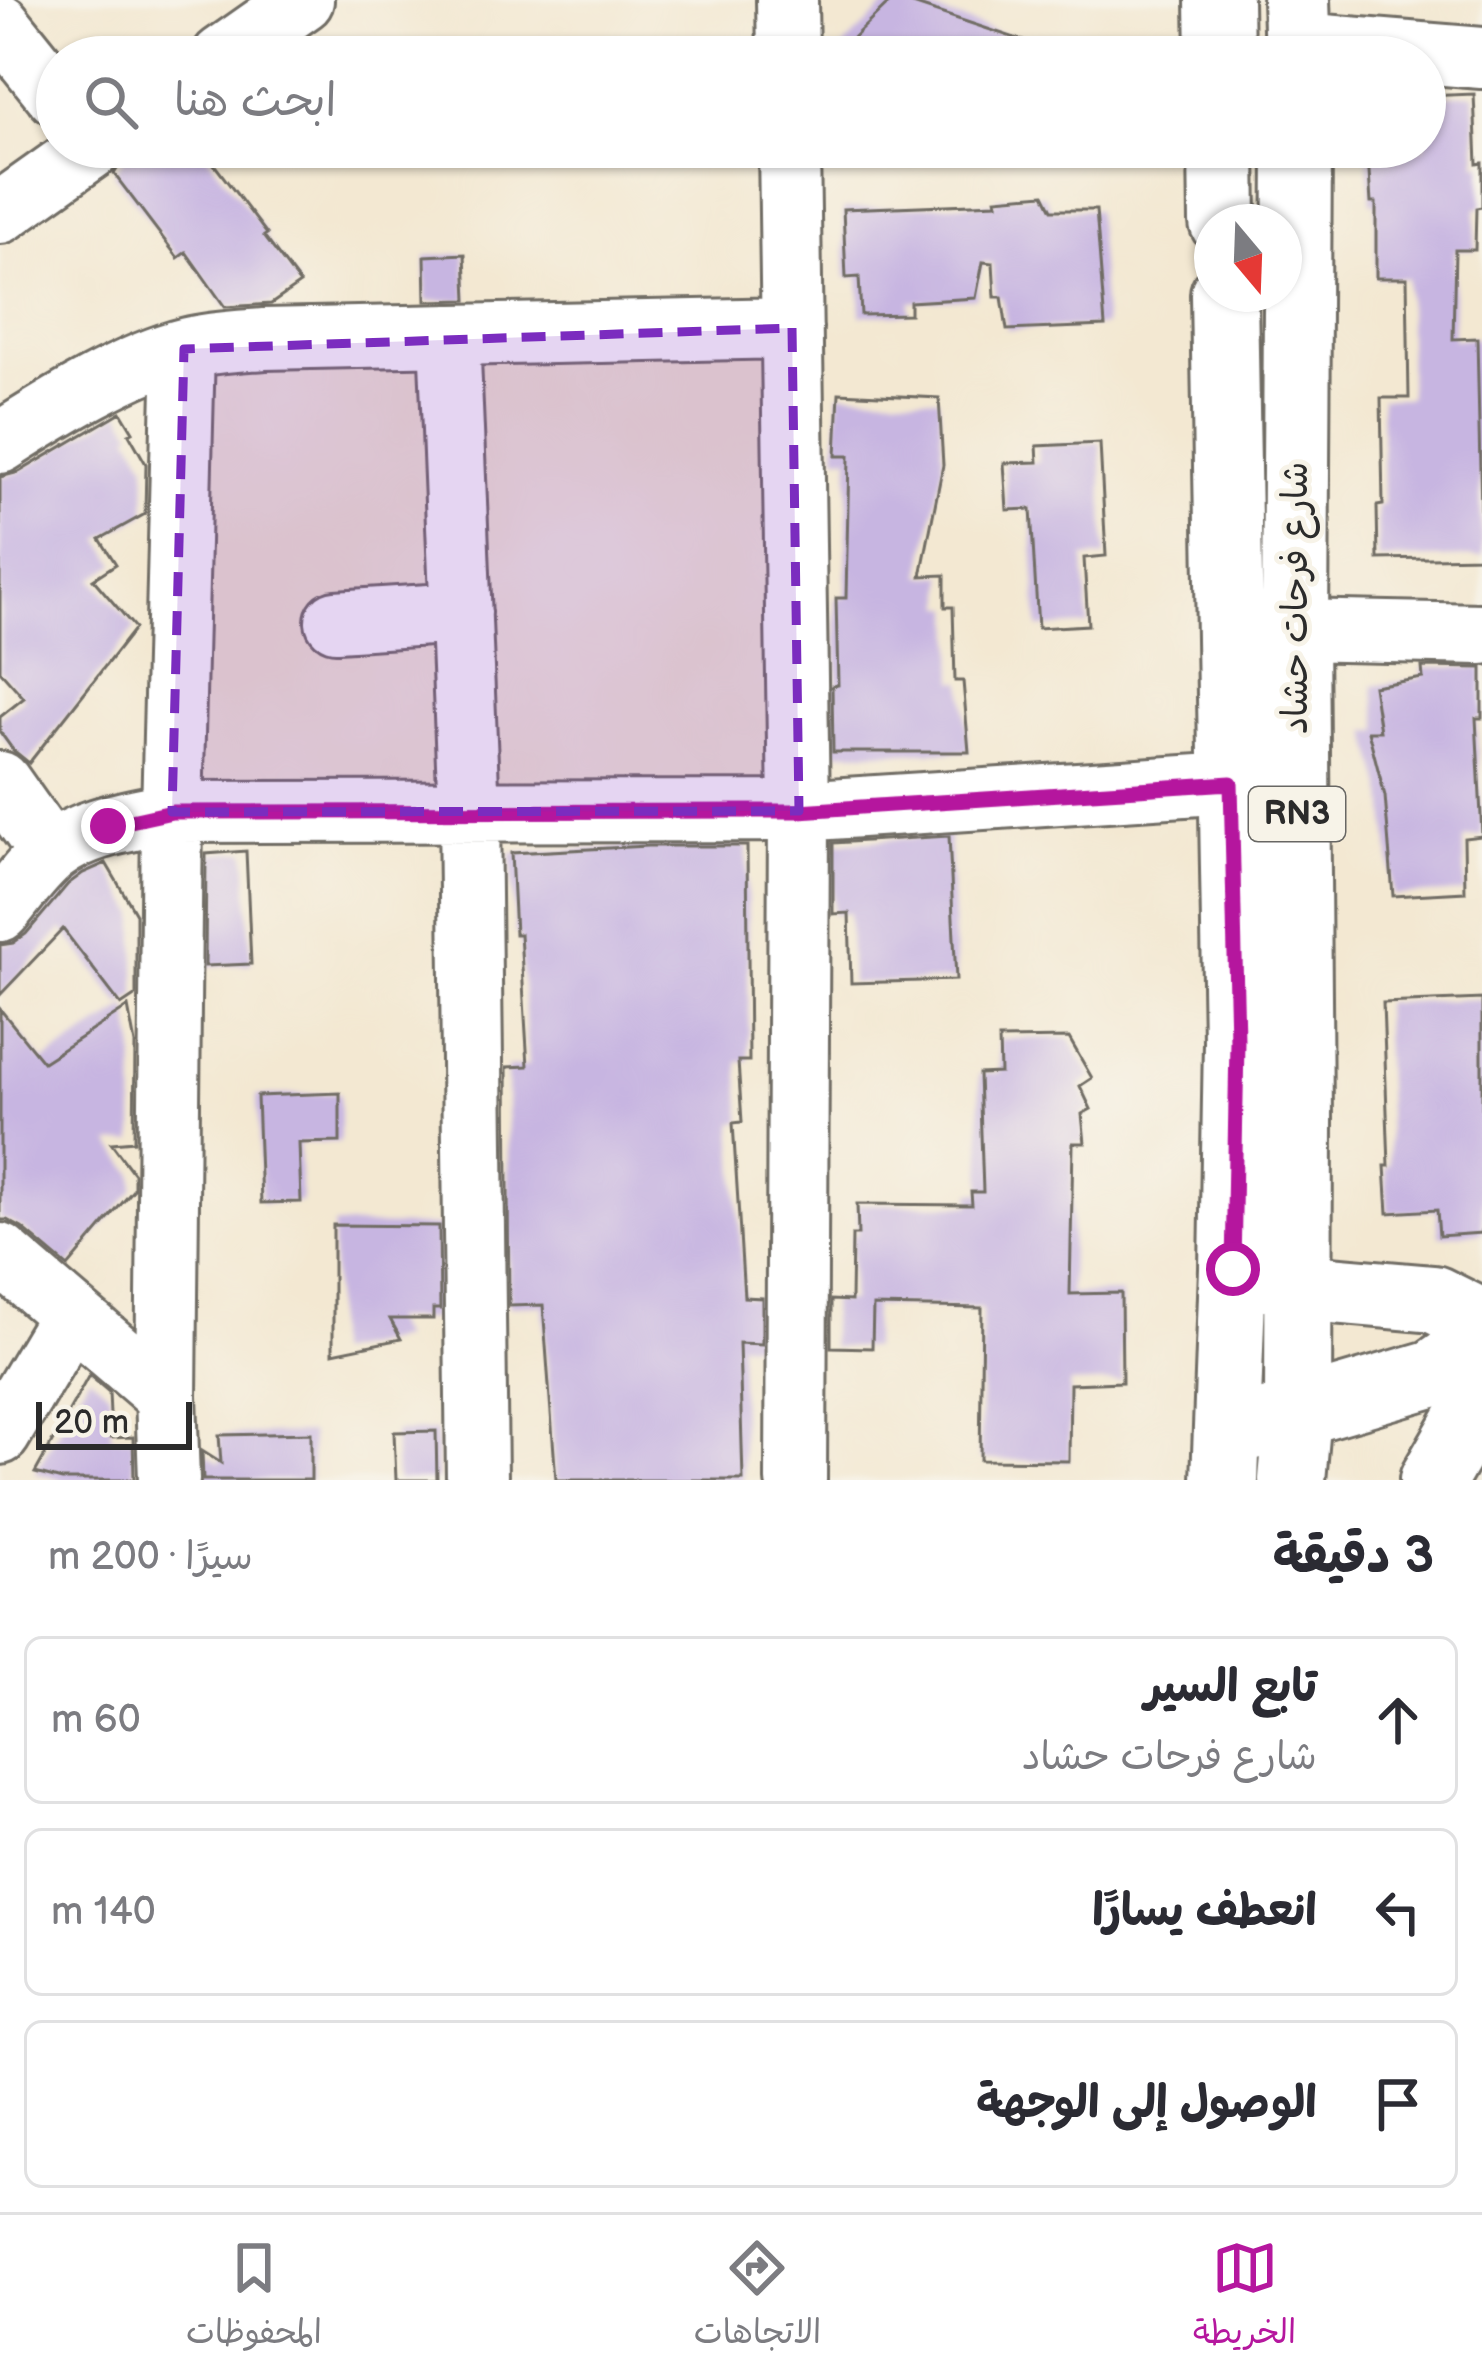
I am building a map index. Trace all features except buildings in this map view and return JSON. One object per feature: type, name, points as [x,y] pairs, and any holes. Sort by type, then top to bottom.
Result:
[{"type":"main road","points":[[1220,0],[1220,36]]},
{"type":"main road","points":[[1222,168],[1223,204]]},
{"type":"main road","name":"شارع فرحات حشاد","points":[[1292,1480],[1298,1414],[1298,168]]},
{"type":"main road","name":"شارع فرحات حشاد","points":[[1224,312],[1237,1041],[1227,1456]]},
{"type":"main road","points":[[1233,1269],[1298,1285],[1434,1299],[1482,1323]]},
{"type":"main road","points":[[1227,1456],[1298,1414],[1434,1373],[1482,1340]]},
{"type":"main road","points":[[1432,1480],[1482,1395]]},
{"type":"street","points":[[252,36],[303,0]]},
{"type":"street","points":[[787,0],[788,36]]},
{"type":"street","points":[[0,24],[36,69]]},
{"type":"street","points":[[1446,53],[1482,58]]},
{"type":"street","points":[[0,213],[64,168]]},
{"type":"street","points":[[789,168],[799,811],[796,1480]]},
{"type":"street","points":[[10,417],[184,349],[263,339],[792,328]]},
{"type":"street","points":[[449,335],[469,811],[477,1480]]},
{"type":"street","points":[[169,1480],[172,812],[184,349]]},
{"type":"street","points":[[336,621],[460,614]]},
{"type":"street","points":[[1295,630],[1482,634]]},
{"type":"street","points":[[0,782],[50,853]]},
{"type":"street","points":[[0,911],[50,853],[84,834],[172,812],[799,811],[1231,783]]},
{"type":"street","points":[[0,1254],[166,1396]]},
{"type":"street","points":[[0,1434],[71,1315]]},
{"type":"highlighted area","points":[[792,328],[799,811],[172,812],[184,349]]},
{"type":"route","points":[[108,826],[172,812],[799,811],[1231,783],[1237,1041],[1233,1269]]}]
